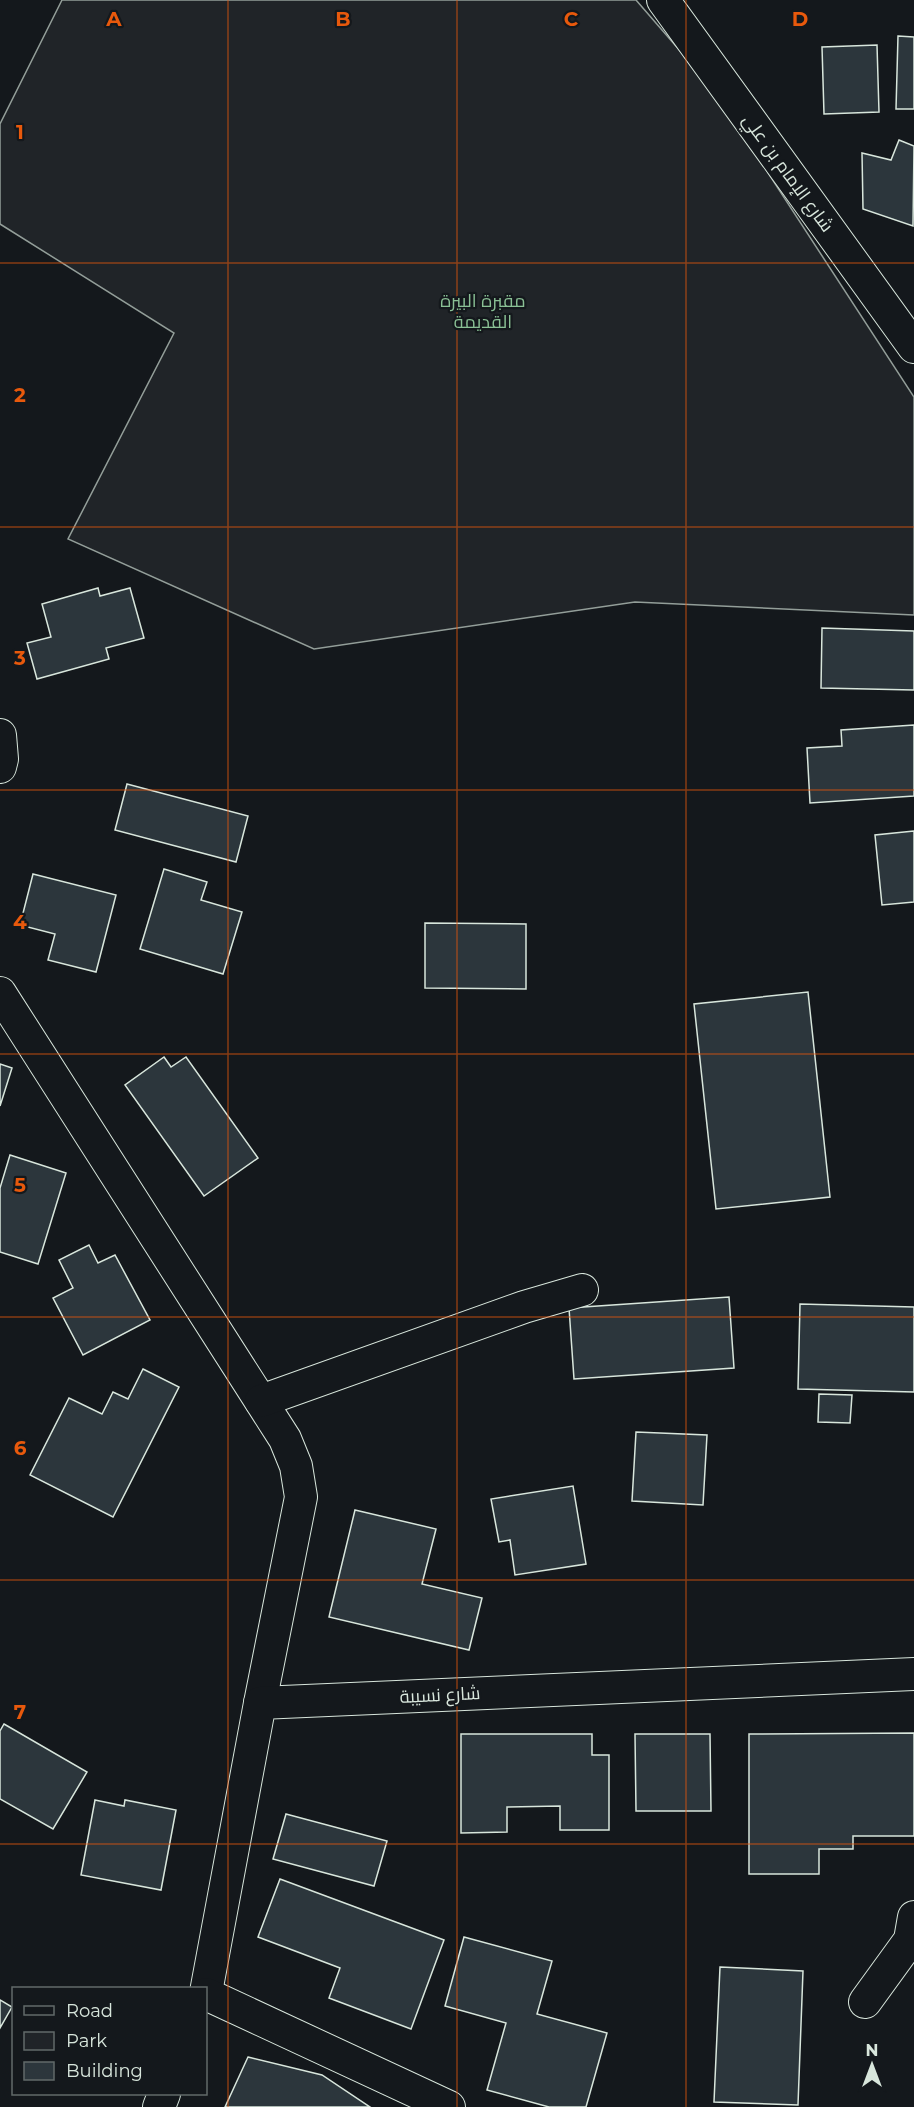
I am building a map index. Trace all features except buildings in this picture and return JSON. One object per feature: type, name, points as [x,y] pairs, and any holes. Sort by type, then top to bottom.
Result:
[{"type":"street","name":"شارع الإمام بن علي","points":[[663,0],[914,346]]},
{"type":"street","points":[[0,735],[2,759],[0,767]]},
{"type":"street","points":[[0,993],[285,1438],[296,1466],[301,1497],[207,1988]]},
{"type":"street","points":[[261,1401],[524,1307],[582,1290]]},
{"type":"street","name":"شارع نسيبة","points":[[260,1703],[914,1674]]},
{"type":"street","points":[[865,2002],[910,1940],[914,1917]]},
{"type":"street","points":[[207,1993],[449,2107]]},
{"type":"green space","name":"مقبرة البيرة القديمة","points":[[62,0],[636,0],[714,90],[914,397],[914,615],[635,602],[314,649],[68,539],[174,333],[0,224],[0,124]]}]
